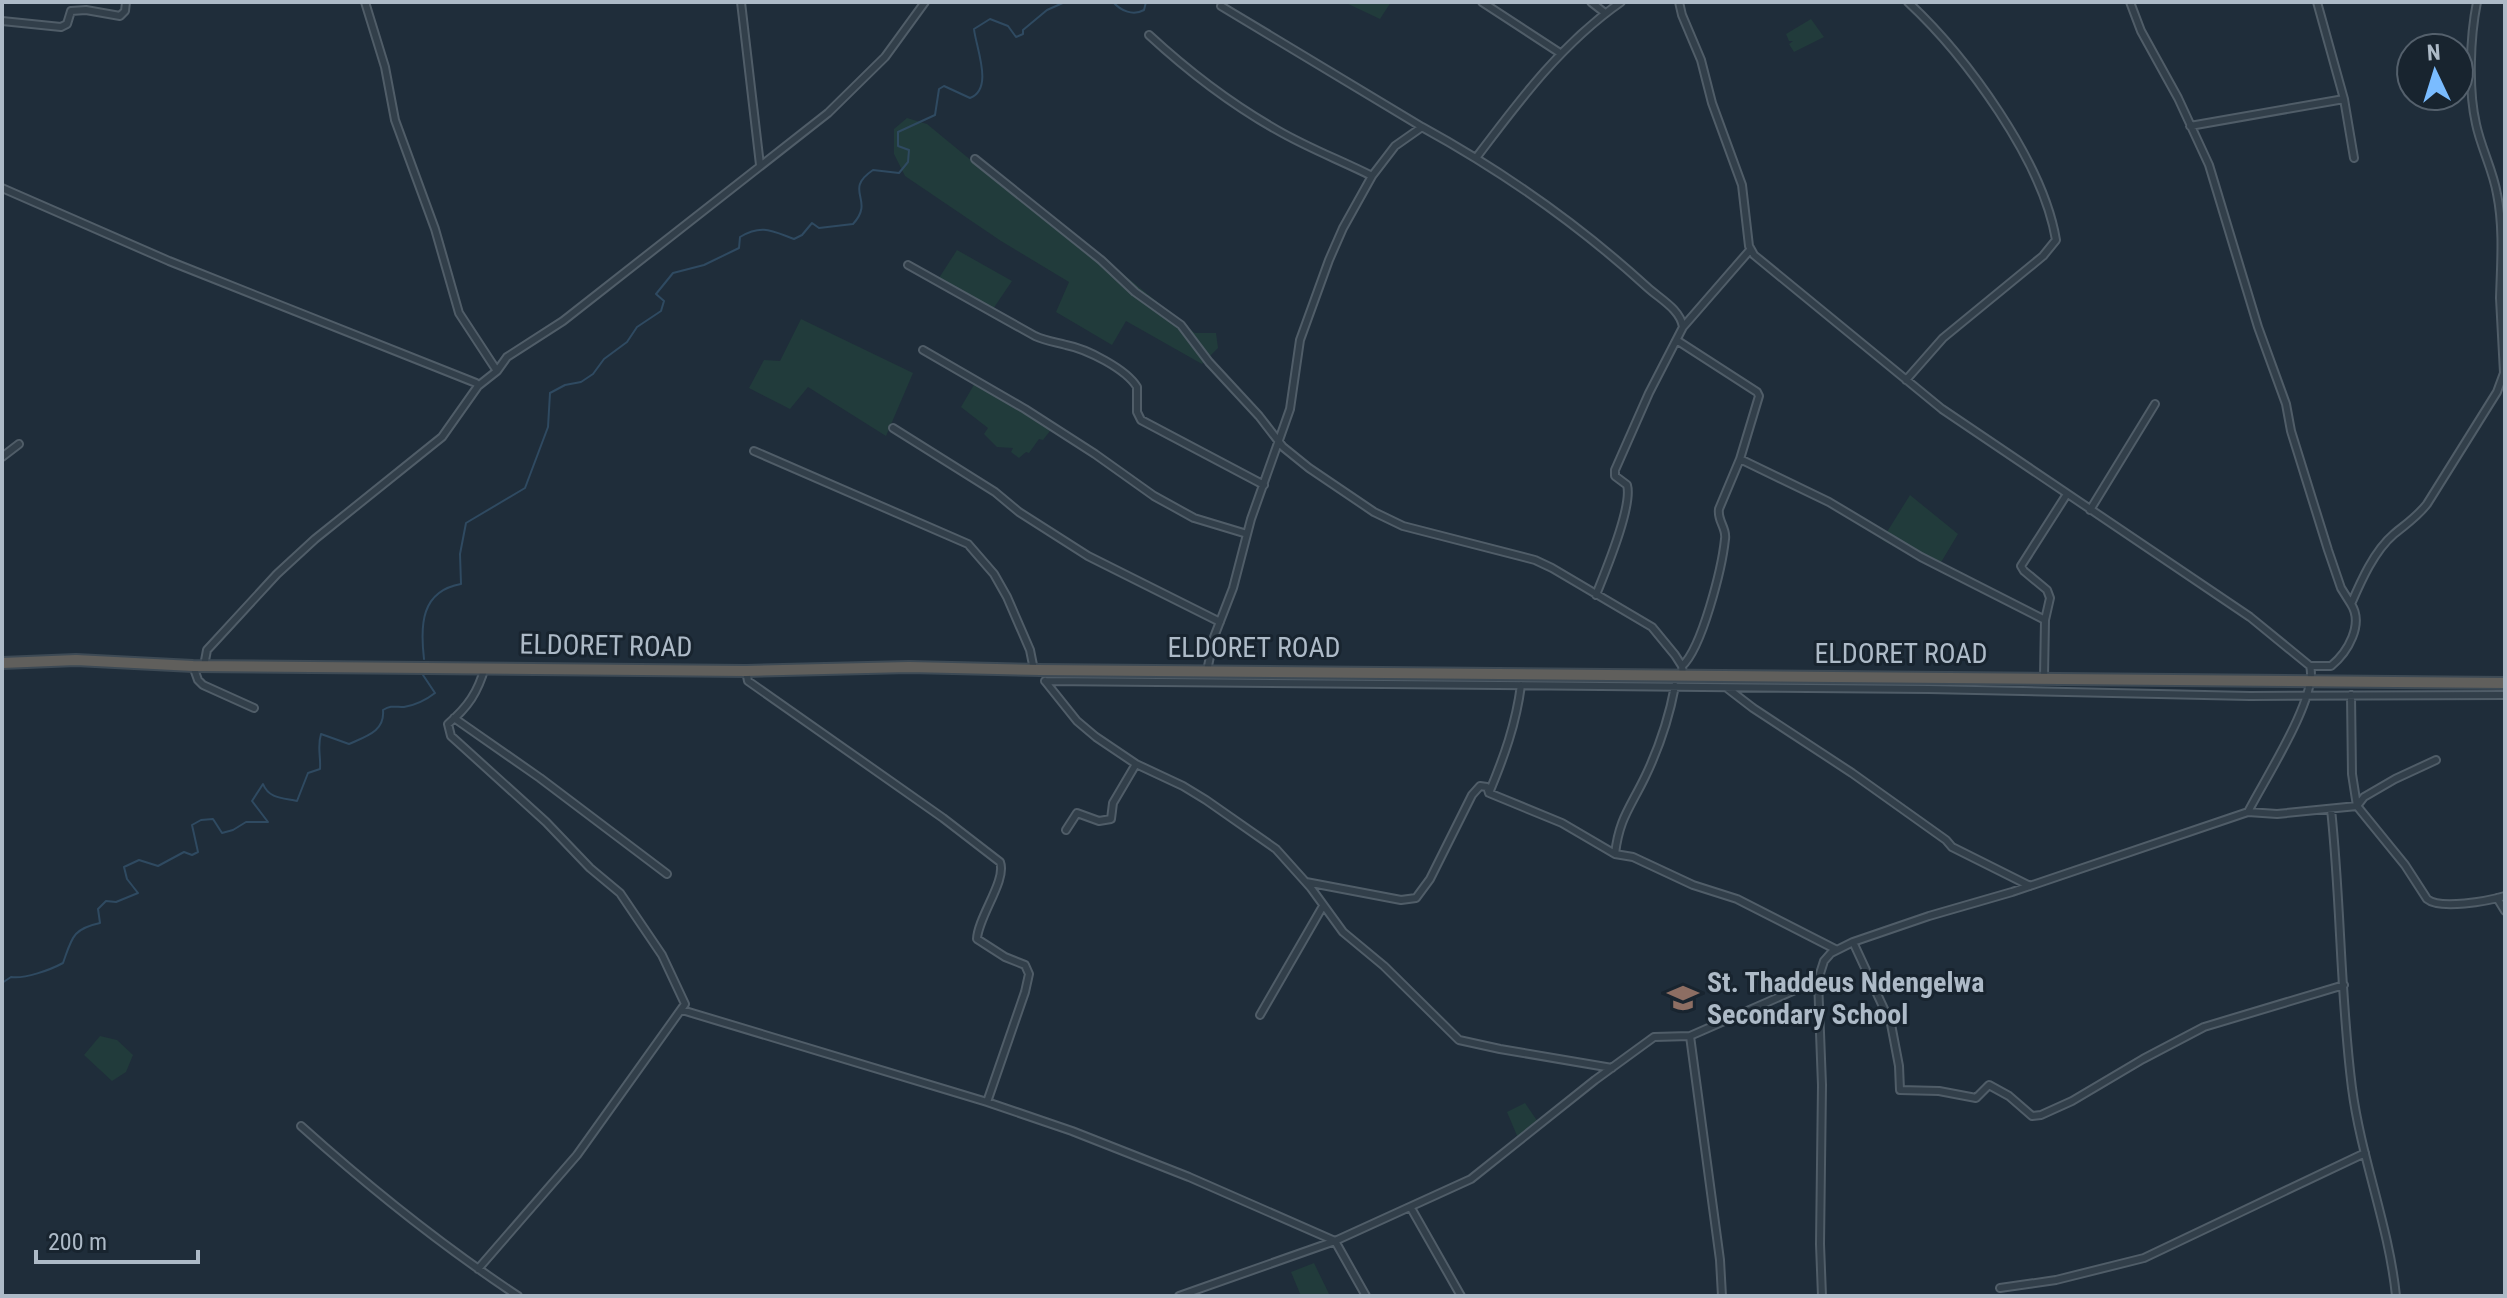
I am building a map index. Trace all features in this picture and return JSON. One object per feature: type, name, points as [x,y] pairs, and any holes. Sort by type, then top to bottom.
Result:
[{"type":"highway","name":"ELDORET ROAD","points":[[2,663],[76,660],[198,666],[746,671],[909,667],[1040,674],[1207,671],[1680,672],[2505,683]]},
{"type":"street","points":[[2,21],[61,27],[67,24],[71,11],[86,10],[120,16],[125,11],[126,2]]},
{"type":"street","points":[[365,2],[385,67],[395,120],[435,229],[459,313],[497,371]]},
{"type":"street","points":[[741,2],[760,165]]},
{"type":"street","points":[[254,708],[203,685],[198,680],[198,666],[207,650],[277,574],[315,539],[442,437],[478,386],[497,371],[507,357],[563,321],[828,113],[868,76],[925,2]]},
{"type":"street","points":[[1482,2],[1560,53]]},
{"type":"street","points":[[1591,2],[1605,13]]},
{"type":"street","points":[[1476,158],[1560,53],[1621,2]]},
{"type":"street","points":[[1679,2],[1742,185],[1750,250],[1964,425],[2250,617],[2310,666],[2331,666],[2345,650],[2357,615],[2341,588],[2310,495],[2286,404],[2232,244],[2220,195],[2199,142],[2141,31],[2130,2]]},
{"type":"street","points":[[1906,380],[1943,338],[2043,256],[2056,240],[2051,220],[2020,145],[1954,48],[1908,2]]},
{"type":"street","points":[[2317,2],[2344,99],[2354,158]]},
{"type":"street","points":[[2351,604],[2380,550],[2427,504],[2497,392],[2504,373],[2497,193],[2473,109],[2473,37],[2477,2]]},
{"type":"street","points":[[1221,6],[1523,187],[1587,235],[1677,312],[1683,327]]},
{"type":"street","points":[[1149,35],[1212,87],[1275,129],[1372,176]]},
{"type":"street","points":[[2190,126],[2344,99]]},
{"type":"street","points":[[1207,671],[1214,637],[1240,565],[1269,464],[1290,409],[1300,340],[1308,315],[1343,228],[1372,176],[1395,146],[1422,127]]},
{"type":"street","points":[[975,159],[1101,260],[1146,302],[1181,325],[1209,362],[1279,441],[1309,468],[1388,520],[1433,535],[1535,560],[1652,627],[1680,672]]},
{"type":"street","points":[[2,188],[169,261],[478,386]]},
{"type":"street","points":[[1596,595],[1629,494],[1627,485],[1615,476],[1617,465],[1683,327],[1750,250]]},
{"type":"street","points":[[908,265],[1035,336],[1068,345],[1119,369],[1137,387],[1137,412],[1141,420],[1264,485]]},
{"type":"street","points":[[1615,854],[1621,821],[1656,753],[1680,672],[1693,655],[1706,615],[1726,539],[1718,516],[1719,509],[1740,459],[1759,396],[1678,341]]},
{"type":"street","points":[[923,350],[1025,409],[1154,496],[1194,518],[1247,534]]},
{"type":"street","points":[[2090,510],[2155,404]]},
{"type":"street","points":[[893,428],[995,492],[1019,512],[1088,556],[1220,622]]},
{"type":"street","points":[[2,457],[19,444]]},
{"type":"street","points":[[754,451],[968,544],[994,574],[1007,597],[1040,674],[1077,721],[1136,764],[1183,786],[1266,841],[1287,859],[1343,932],[1384,966],[1459,1040],[1612,1068]]},
{"type":"street","points":[[1740,459],[1829,502],[1921,557],[2045,620]]},
{"type":"street","points":[[2044,677],[2049,593],[2021,566],[2067,494]]},
{"type":"street","points":[[2248,812],[2308,696],[2312,681],[2310,666]]},
{"type":"street","points":[[478,1269],[577,1155],[660,1036],[682,1010],[685,1001],[662,955],[629,903],[451,736],[447,727],[476,694],[485,667]]},
{"type":"street","points":[[746,671],[748,681],[943,818],[1000,862],[1001,873],[977,939],[1005,957],[1025,965],[1029,974],[1020,1011],[987,1102]]},
{"type":"street","points":[[1040,674],[1727,688],[2308,696],[2505,695]]},
{"type":"street","points":[[1489,793],[1514,728],[1521,685]]},
{"type":"street","points":[[1727,688],[1860,778],[1952,847],[2030,886]]},
{"type":"street","points":[[2351,695],[2352,774],[2357,806],[2387,841],[2430,903],[2441,905],[2501,897],[2505,911]]},
{"type":"street","points":[[454,718],[540,778],[667,874]]},
{"type":"street","points":[[1822,1296],[1822,1085],[1818,980],[1824,961],[1835,949],[2248,812],[2277,814],[2357,806],[2364,797],[2436,760]]},
{"type":"street","points":[[1066,830],[1077,813],[1099,821],[1111,819],[1113,803],[1136,764]]},
{"type":"street","points":[[1306,882],[1401,900],[1416,898],[1430,879],[1474,791],[1483,786],[1489,793],[1562,823],[1615,854],[1633,857],[1693,885],[1737,899],[1835,949]]},
{"type":"street","points":[[2331,809],[2352,1088],[2396,1296]]},
{"type":"street","points":[[1260,1015],[1323,906]]},
{"type":"street","points":[[1853,942],[1891,1024],[1900,1090],[1939,1091],[1976,1098],[1989,1085],[2009,1096],[2032,1116],[2072,1101],[2204,1027],[2344,985]]},
{"type":"street","points":[[1179,1296],[1195,1294],[1335,1241],[1411,1208],[1483,1171],[1654,1037],[1690,1036],[1818,980]]},
{"type":"street","points":[[682,1010],[987,1102],[1189,1177],[1335,1241],[1366,1296]]},
{"type":"street","points":[[1690,1036],[1720,1260],[1722,1296]]},
{"type":"street","points":[[301,1126],[361,1180],[518,1296]]},
{"type":"street","points":[[2000,1288],[2056,1280],[2144,1258],[2365,1153]]},
{"type":"street","points":[[1411,1208],[1461,1296]]},
{"type":"green space","points":[[1344,2],[1391,2],[1380,19]]},
{"type":"green space","points":[[1811,19],[1824,37],[1794,52],[1789,44],[1793,41],[1789,41],[1786,34]]},
{"type":"green space","points":[[907,118],[927,124],[978,166],[1068,229],[1195,333],[1216,333],[1218,348],[1202,364],[1126,321],[1112,345],[1056,312],[1069,282],[1001,241],[905,176],[894,154],[894,129]]},
{"type":"green space","points":[[957,250],[1012,281],[993,309],[939,278]]},
{"type":"green space","points":[[801,319],[913,373],[886,436],[808,387],[790,409],[749,388],[764,360],[780,361]]},
{"type":"green space","points":[[975,383],[1050,431],[1043,440],[1039,439],[1029,453],[1019,458],[1011,452],[1013,448],[997,447],[984,434],[988,428],[961,407]]},
{"type":"green space","points":[[1910,495],[1958,534],[1937,569],[1882,540]]},
{"type":"green space","points":[[100,1036],[117,1040],[133,1055],[126,1072],[112,1081],[84,1055]]},
{"type":"green space","points":[[1525,1103],[1538,1122],[1518,1138],[1507,1112]]},
{"type":"green space","points":[[1314,1263],[1330,1296],[1301,1296],[1291,1272]]},
{"type":"waterway","points":[[424,659],[422,634],[426,611],[438,594],[461,584],[460,554],[466,523],[525,488],[548,427],[550,393],[565,385],[581,382],[593,374],[604,359],[627,342],[637,327],[661,311],[664,301],[656,294],[673,273],[704,265],[739,248],[740,237],[755,231],[767,230],[794,239],[812,223],[819,228],[853,224],[861,208],[859,190],[864,177],[873,170],[899,173],[908,162],[909,150],[898,146],[898,132],[935,115],[939,89],[944,86],[970,98],[977,93],[981,86],[982,67],[974,29],[990,19],[1008,26],[1016,37],[1047,10],[1065,2]]},
{"type":"waterway","points":[[1113,2],[1123,10],[1136,13],[1144,10],[1146,2]]},
{"type":"waterway","points":[[2,983],[11,977],[23,977],[63,963],[74,936],[84,928],[100,923],[98,909],[106,901],[116,902],[138,893],[127,879],[124,867],[139,860],[158,866],[184,852],[192,855],[198,852],[192,825],[213,819],[222,833],[246,822],[268,822],[252,801],[263,784],[273,795],[297,801],[308,773],[320,769],[321,734],[349,744],[368,735],[378,728],[383,710],[413,705],[435,693],[423,675]]},
{"type":"place","name":"St. Thaddeus Ndengelwa Secondary School","points":[[1683,998]]}]
